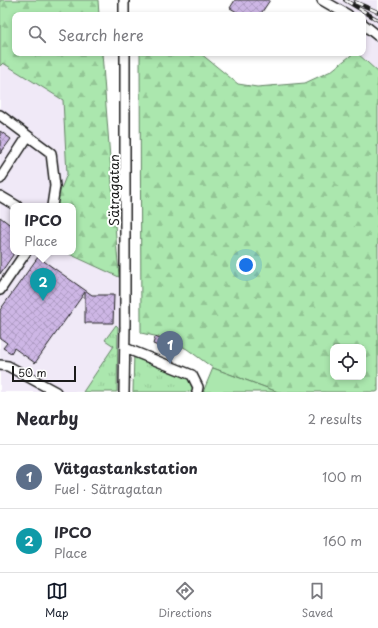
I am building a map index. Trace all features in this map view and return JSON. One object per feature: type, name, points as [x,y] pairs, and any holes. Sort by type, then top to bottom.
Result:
[{"type":"street","points":[[124,0],[124,12]]},
{"type":"street","points":[[322,0],[343,12]]},
{"type":"street","points":[[366,26],[378,36]]},
{"type":"street","name":"Sätragatan","points":[[124,392],[125,56]]},
{"type":"street","points":[[0,115],[51,153],[55,186],[52,203]]},
{"type":"street","points":[[0,179],[28,136]]},
{"type":"street","points":[[0,196],[12,203]]},
{"type":"street","points":[[0,290],[24,255]]},
{"type":"street","points":[[125,348],[192,375],[198,387],[197,392]]},
{"type":"street","points":[[0,365],[8,366],[56,392]]},
{"type":"shaded area","points":[[332,0],[378,0],[378,72],[360,56],[366,56],[366,12],[342,12],[338,3]]},
{"type":"shaded area","points":[[3,63],[63,100],[67,174],[55,203],[10,203],[10,255],[71,255],[125,280],[124,392],[0,392],[0,66]]},
{"type":"green space","points":[[0,0],[98,0],[99,12],[12,12],[12,56],[102,56],[119,277],[71,255],[76,255],[76,203],[55,203],[67,174],[63,100],[3,63],[0,66]]},
{"type":"green space","points":[[140,56],[204,56],[238,84],[257,87],[305,83],[331,71],[350,56],[360,56],[378,72],[378,391],[278,392],[213,368],[187,349],[168,339],[141,333]]},
{"type":"green space","points":[[116,325],[118,327],[117,392],[83,392],[114,346],[105,340]]},
{"type":"green space","points":[[134,351],[192,375],[197,392],[133,392]]},
{"type":"green space","points":[[213,368],[278,392],[203,392]]},
{"type":"building","points":[[235,0],[270,0],[262,12],[237,12],[230,8]]},
{"type":"building","points":[[0,131],[11,139],[0,154]]},
{"type":"building","points":[[0,217],[10,225],[10,255],[13,255],[0,274]]},
{"type":"building","points":[[38,257],[92,295],[114,295],[113,323],[85,323],[85,292],[35,363],[14,348],[11,353],[3,348],[7,343],[0,338],[0,310]]},
{"type":"building","points":[[155,337],[175,344],[173,352],[153,344]]},
{"type":"railway","points":[[345,0],[365,12]]},
{"type":"railway","points":[[355,2],[378,12]]},
{"type":"railway","points":[[366,13],[378,20]]},
{"type":"place","name":"IPCO","points":[[43,301]]},
{"type":"place","name":"Vätgastankstation","points":[[170,364]]}]
